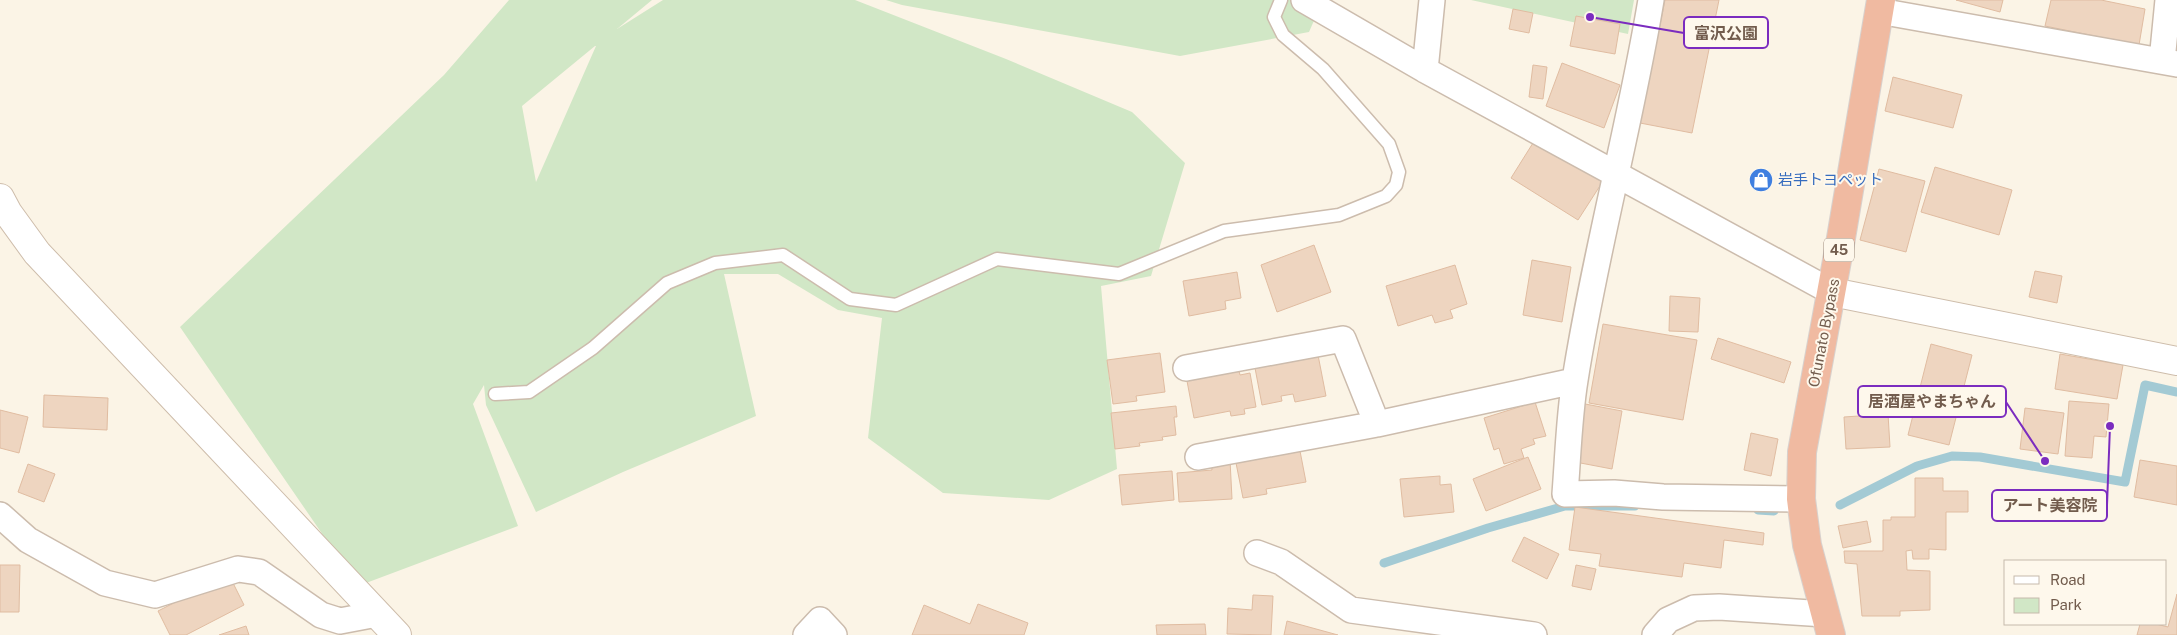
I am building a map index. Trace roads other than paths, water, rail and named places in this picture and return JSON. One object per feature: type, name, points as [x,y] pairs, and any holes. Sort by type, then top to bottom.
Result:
[{"type":"highway","name":"Ofunato Bypass","points":[[1828,624],[1807,545],[1801,499],[1802,452],[1832,292],[1880,5]]},
{"type":"street","points":[[1304,0],[1425,70],[1832,292],[2177,361]]},
{"type":"street","points":[[1425,70],[1432,0]]},
{"type":"street","points":[[1651,0],[1642,58],[1616,173],[1574,381],[1565,494],[1614,493],[1663,497],[1801,499]]},
{"type":"street","points":[[1880,5],[2170,62],[2168,0]]},
{"type":"street","points":[[0,198],[8,213],[37,253],[397,635]]},
{"type":"street","points":[[1186,368],[1343,339],[1377,424]]},
{"type":"street","points":[[1198,456],[1377,424],[1574,381]]},
{"type":"street","points":[[0,516],[28,540],[105,583],[154,595],[238,569],[259,572],[321,615],[333,628],[378,614]]},
{"type":"street","points":[[1257,553],[1281,562],[1351,610],[1534,635]]},
{"type":"street","points":[[1655,635],[1668,620],[1694,608],[1720,607],[1828,624]]},
{"type":"street","points":[[806,635],[820,620],[834,635]]},
{"type":"lane","points":[[495,394],[529,392],[593,348],[667,283],[714,263],[783,255],[850,299],[896,305],[997,259],[1119,274],[1224,231],[1339,215],[1386,196],[1396,185],[1399,172],[1389,144],[1323,69],[1283,35],[1274,17],[1281,0]]},
{"type":"waterway","points":[[1840,505],[1917,466],[1952,456],[1980,457],[2125,482],[2145,385],[2177,392]]},
{"type":"waterway","points":[[1384,563],[1488,528],[1565,506],[1635,506]]},
{"type":"waterway","points":[[1758,510],[1774,511]]},
{"type":"place","name":"富沢公園","points":[[1590,17]]},
{"type":"place","name":"岩手トヨペット","points":[[1761,180]]},
{"type":"place","name":"アート美容院","points":[[2110,426]]},
{"type":"place","name":"居酒屋やまちゃん","points":[[2045,461]]}]
